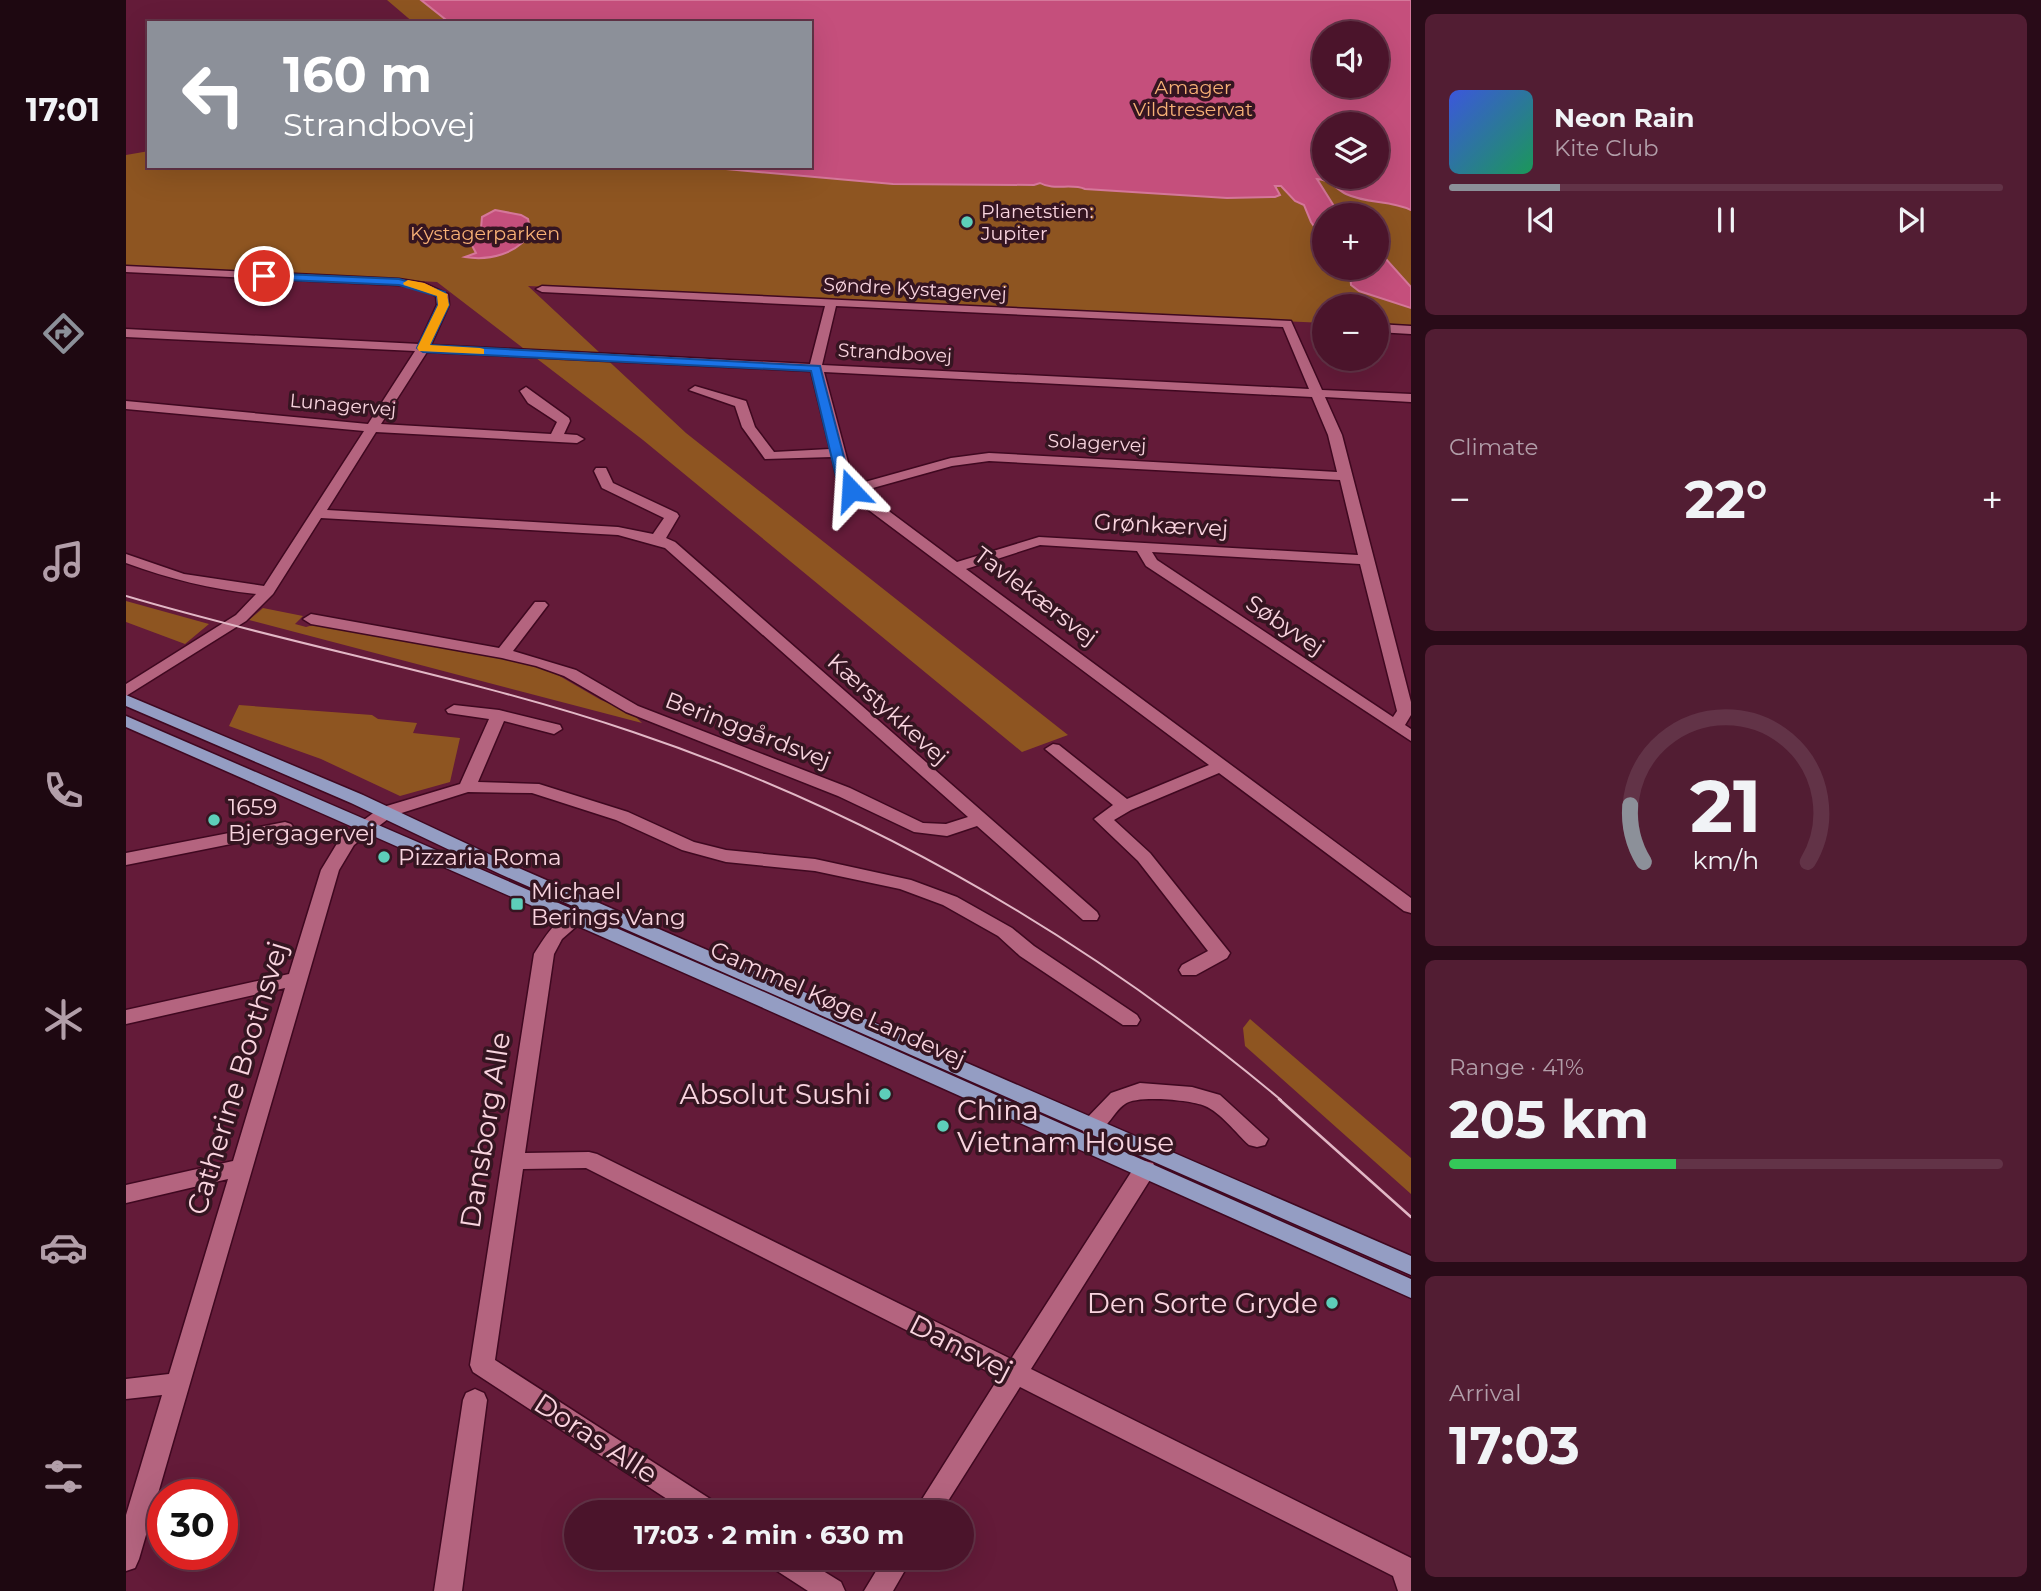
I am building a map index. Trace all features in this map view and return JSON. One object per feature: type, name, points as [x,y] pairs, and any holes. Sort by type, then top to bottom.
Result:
[{"type":"main road","name":"Gammel Køge Landevej","points":[[126,700],[386,812],[507,870],[1411,1266]]},
{"type":"main road","name":"Gammel Køge Landevej","points":[[126,721],[1145,1169],[1411,1289]]},
{"type":"street","points":[[126,269],[420,285],[442,294],[443,305],[423,348],[268,592],[241,618],[126,691]]},
{"type":"street","name":"Søndre Kystagervej","points":[[542,289],[1287,324],[1317,393]]},
{"type":"street","points":[[831,303],[816,368],[844,480],[851,490]]},
{"type":"street","points":[[1389,329],[1411,330]]},
{"type":"street","name":"Strandbovej","points":[[126,333],[1411,398]]},
{"type":"street","points":[[695,390],[741,404],[749,427],[770,456],[838,453]]},
{"type":"street","points":[[526,391],[532,400],[564,421],[556,438]]},
{"type":"street","points":[[1317,393],[1335,435],[1405,711],[1396,726]]},
{"type":"street","name":"Lunagervej","points":[[126,405],[374,428],[577,439]]},
{"type":"street","name":"Solagervej","points":[[851,490],[951,462],[989,457],[1345,476]]},
{"type":"street","points":[[601,471],[607,485],[672,516],[664,533],[656,539]]},
{"type":"street","name":"Tavlekærsvej","points":[[851,490],[1411,907]]},
{"type":"street","name":"Kærstykkevej","points":[[320,514],[618,531],[656,539],[670,545],[978,820],[1090,916]]},
{"type":"street","name":"Grønkærvej","points":[[956,567],[1039,541],[1367,560]]},
{"type":"street","name":"Søbyvej","points":[[1141,546],[1151,563],[1411,736]]},
{"type":"street","points":[[126,558],[178,577],[268,592]]},
{"type":"street","points":[[503,653],[540,605]]},
{"type":"street","name":"Beringgårdsvej","points":[[311,619],[503,653],[570,673],[632,709],[844,792],[920,828],[947,830],[978,820]]},
{"type":"street","points":[[454,710],[499,715],[554,729]]},
{"type":"street","points":[[499,715],[467,787],[533,788],[622,816],[688,846],[726,856],[815,865],[904,884],[950,901],[1005,932],[1027,951],[1129,1020]]},
{"type":"street","points":[[1054,749],[1125,806]]},
{"type":"street","points":[[1188,970],[1220,953],[1144,857],[1102,818],[1223,765]]},
{"type":"street","name":"Catherine Boothsvej","points":[[126,1559],[330,870],[347,841],[386,812],[467,787]]},
{"type":"street","points":[[126,859],[285,828]]},
{"type":"street","name":"Dansborg Alle","points":[[482,1365],[544,954],[555,935],[577,918]]},
{"type":"street","points":[[126,1017],[300,978]]},
{"type":"street","points":[[1092,1127],[1118,1098],[1127,1093],[1153,1092],[1192,1095],[1213,1100],[1257,1139]]},
{"type":"street","name":"Dansvej","points":[[511,1161],[589,1160],[1409,1573]]},
{"type":"street","points":[[126,1195],[241,1167]]},
{"type":"street","points":[[934,1500],[1145,1169]]},
{"type":"street","name":"Doras Alle","points":[[482,1365],[690,1500]]},
{"type":"street","points":[[126,1389],[177,1383]]},
{"type":"street","points":[[448,1591],[475,1400]]},
{"type":"street","points":[[798,1570],[831,1591]]},
{"type":"street","points":[[878,1591],[891,1570]]},
{"type":"green space","name":"Kystagerparken","points":[[387,0],[1411,0],[1411,287],[1389,262],[1389,203],[1312,203],[1312,280],[1389,280],[1389,278],[1411,296],[1355,289],[1370,294],[1312,294],[1312,322],[528,286],[686,433],[1068,735],[1022,752],[643,440],[437,282],[126,266],[126,155],[147,151],[147,168],[812,168],[812,21],[412,21]]},
{"type":"green space","points":[[1389,301],[1411,308],[1411,327],[1389,326]]},
{"type":"green space","points":[[126,601],[209,624],[185,644],[126,622]]},
{"type":"green space","points":[[263,608],[303,616],[295,624],[306,627],[317,624],[508,658],[551,671],[601,700],[631,712],[642,723],[249,620]]},
{"type":"green space","points":[[239,705],[372,715],[378,719],[417,723],[413,733],[460,738],[450,782],[400,796],[321,759],[229,726]]},
{"type":"green space","points":[[1250,1019],[1411,1158],[1411,1194],[1245,1046],[1243,1028]]},
{"type":"shaded area","name":"Amager Vildtreservat","points":[[421,0],[1411,0],[1411,210],[1354,197],[1338,189],[1389,189],[1389,112],[1312,112],[1312,189],[1323,189],[1332,203],[1312,203],[1312,223],[1304,205],[1295,201],[1281,186],[1275,186],[1280,195],[1275,197],[1227,198],[1085,189],[1040,183],[893,184],[715,168],[812,168],[812,21],[447,21]]},
{"type":"shaded area","points":[[495,210],[528,219],[531,232],[511,251],[493,257],[465,257],[476,253],[469,240],[481,228],[482,217]]},
{"type":"shaded area","points":[[1389,262],[1411,287],[1411,308],[1389,301],[1389,294],[1368,294],[1351,285],[1351,280],[1389,280]]},
{"type":"tram line","points":[[126,596],[570,712],[721,764],[808,801],[892,841],[1054,934],[1208,1041],[1281,1100]]},
{"type":"tram line","points":[[1279,1099],[1411,1217]]},
{"type":"slow traffic","points":[[408,283],[442,294],[443,305],[423,348],[480,352]]},
{"type":"place","name":"Planetstien: Jupiter","points":[[967,222]]},
{"type":"place","name":"1659 Bjergagervej","points":[[214,820]]},
{"type":"place","name":"Pizzaria Roma","points":[[384,857]]},
{"type":"place","name":"Michael Berings Vang","points":[[517,904]]},
{"type":"place","name":"Absolut Sushi","points":[[885,1094]]},
{"type":"place","name":"China Vietnam House","points":[[943,1126]]},
{"type":"place","name":"Den Sorte Gryde","points":[[1332,1303]]},
{"type":"route","points":[[264,276],[399,282],[420,285],[442,294],[443,305],[423,348],[816,368],[844,480],[851,490]]}]
